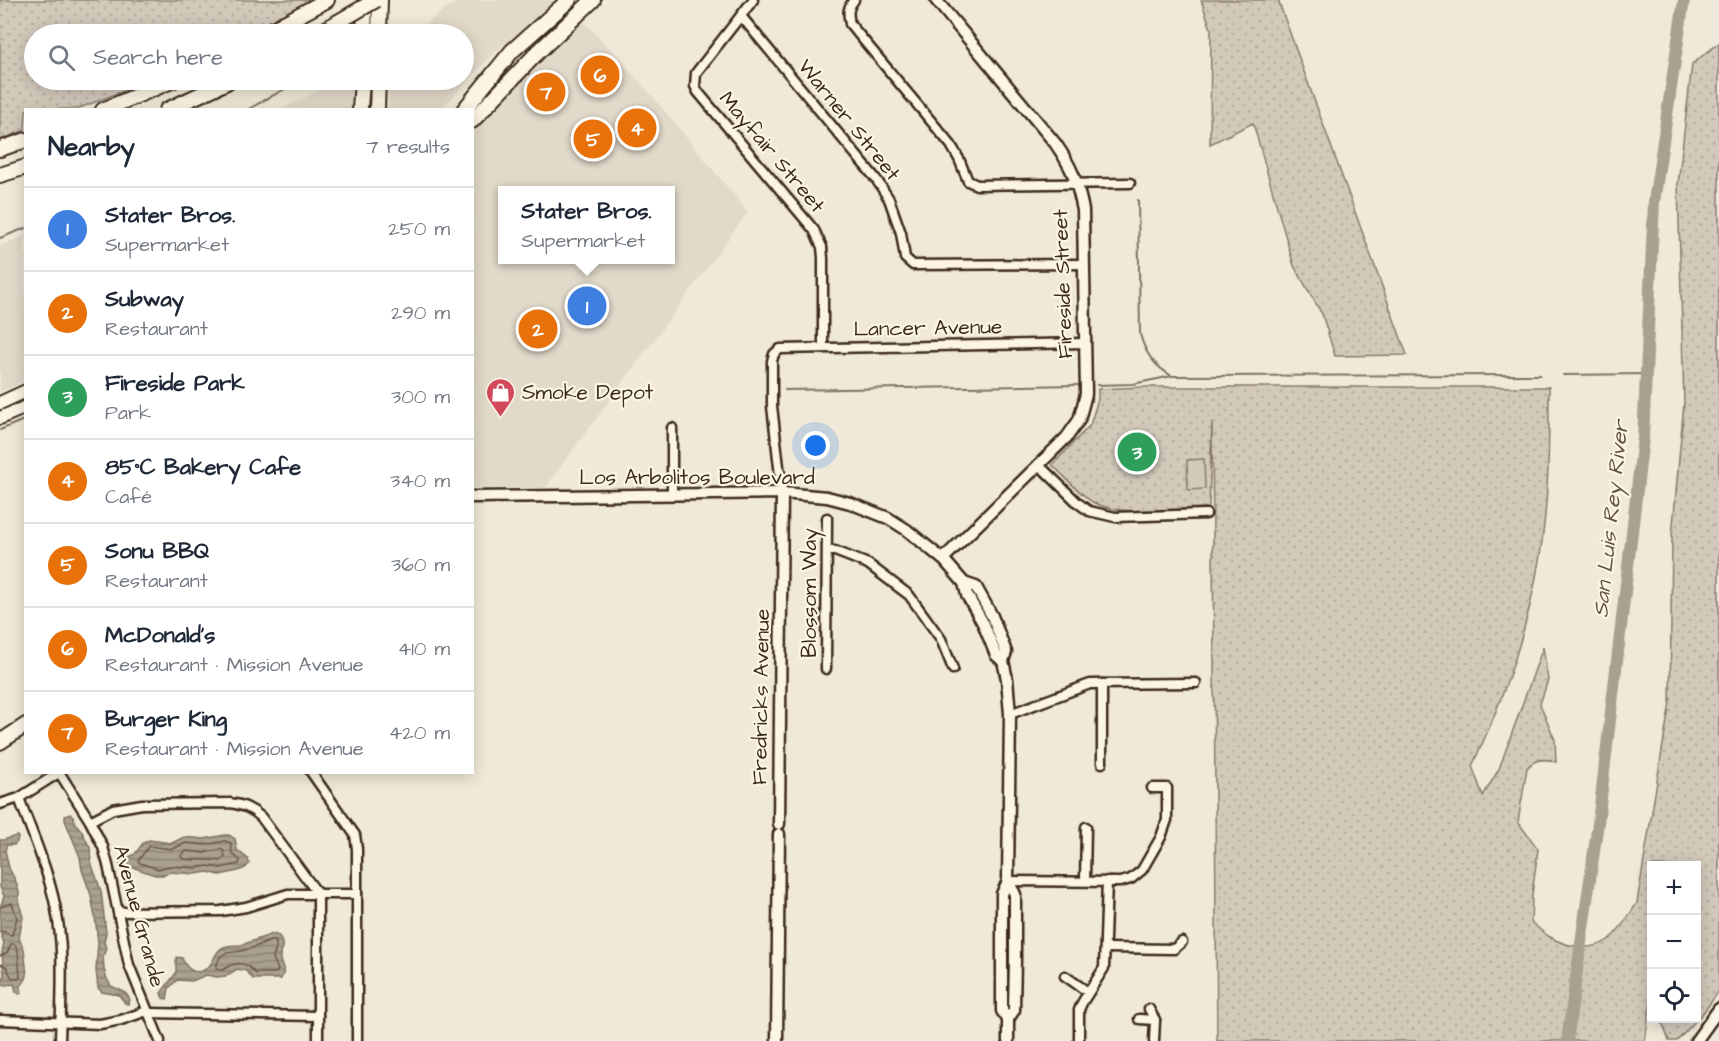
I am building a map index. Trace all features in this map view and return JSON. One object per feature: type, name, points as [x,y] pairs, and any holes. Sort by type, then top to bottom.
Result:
[{"type":"main road","points":[[283,24],[327,0]]},
{"type":"main road","points":[[364,24],[365,0]]},
{"type":"main road","points":[[335,24],[378,0],[379,24]]},
{"type":"main road","points":[[474,119],[497,93],[592,0]]},
{"type":"main road","points":[[537,53],[533,48],[533,43],[561,16],[566,3]]},
{"type":"main road","points":[[466,108],[512,51],[566,3]]},
{"type":"main road","points":[[497,93],[497,84],[518,60],[512,51]]},
{"type":"main road","points":[[108,108],[150,90]]},
{"type":"main road","points":[[171,108],[210,90]]},
{"type":"main road","points":[[360,108],[361,90]]},
{"type":"main road","points":[[377,108],[378,90]]},
{"type":"main road","points":[[473,108],[477,102],[476,94]]},
{"type":"main road","points":[[0,149],[24,141]]},
{"type":"main road","points":[[0,175],[24,168]]},
{"type":"main road","points":[[0,403],[24,392]]},
{"type":"main road","points":[[0,418],[24,408]]},
{"type":"main road","points":[[0,742],[24,726]]},
{"type":"street","name":"Mayfair Street","points":[[753,0],[696,73],[695,86],[814,230],[822,247],[823,258],[823,348]]},
{"type":"street","points":[[854,0],[847,11],[850,24],[951,145],[968,180],[977,185],[1130,183]]},
{"type":"street","name":"Fireside Street","points":[[936,0],[1055,143],[1070,164],[1078,184],[1083,210],[1086,394],[1079,420],[1067,437],[943,559]]},
{"type":"street","name":"Warner Street","points":[[741,15],[876,179],[889,199],[908,262],[913,265],[1083,264]]},
{"type":"street","name":"Lancer Avenue","points":[[774,354],[780,349],[1085,343]]},
{"type":"street","name":"Fredricks Avenue","points":[[774,354],[772,406],[782,493],[777,1041]]},
{"type":"street","points":[[672,428],[672,494]]},
{"type":"street","points":[[1038,464],[1089,511],[1115,517],[1206,514]]},
{"type":"street","name":"Los Arbolitos Boulevard","points":[[474,497],[782,493],[828,497],[879,515],[907,530],[943,559],[964,583],[967,595],[983,624],[996,656],[1003,661],[1007,679],[1010,714],[1008,881],[1015,894],[1014,1010],[1008,1019],[1008,1041]]},
{"type":"street","name":"Blossom Way","points":[[826,669],[827,518]]},
{"type":"street","points":[[828,551],[835,551],[868,564],[909,595],[940,639],[953,669]]},
{"type":"street","points":[[1010,714],[1090,684],[1196,683]]},
{"type":"street","points":[[1102,684],[1102,763]]},
{"type":"street","points":[[0,804],[19,798],[57,774]]},
{"type":"street","name":"Avenue Grande","points":[[60,774],[90,821],[103,848],[129,965],[160,1041]]},
{"type":"street","points":[[312,774],[355,835],[357,849],[353,894],[357,1041]]},
{"type":"street","points":[[1008,881],[1120,882],[1131,879],[1142,870],[1161,837],[1167,820],[1167,788],[1152,789]]},
{"type":"street","points":[[19,798],[48,875],[58,920],[61,943],[60,1041]]},
{"type":"street","points":[[90,821],[113,809],[142,804],[230,803],[251,808],[261,817],[318,894],[318,1041]]},
{"type":"street","points":[[1086,827],[1086,881]]},
{"type":"street","points":[[1078,1041],[1080,1010],[1088,992],[1104,968],[1107,881]]},
{"type":"street","points":[[118,912],[221,911],[246,907],[288,894],[353,894]]},
{"type":"street","points":[[1105,948],[1174,949],[1182,942]]},
{"type":"street","points":[[1065,976],[1088,992]]},
{"type":"street","points":[[1149,1009],[1155,1020],[1154,1041]]},
{"type":"street","points":[[1696,1041],[1719,1009]]},
{"type":"street","points":[[0,1020],[100,1024],[147,1012],[318,1016]]},
{"type":"street","points":[[1139,1019],[1155,1020]]},
{"type":"shaded area","points":[[0,0],[311,0],[264,24],[24,24],[24,90],[126,90],[80,108],[24,108],[24,130],[0,140]]},
{"type":"shaded area","points":[[459,0],[559,0],[495,52],[474,74],[474,24],[426,24]]},
{"type":"shaded area","points":[[1201,0],[1278,0],[1407,355],[1335,356],[1322,314],[1294,266],[1253,123],[1210,144],[1211,29]]},
{"type":"shaded area","points":[[581,18],[649,92],[748,212],[545,488],[474,488],[474,132],[526,72]]},
{"type":"shaded area","points":[[1719,43],[1719,991],[1701,1015],[1701,861],[1647,861],[1648,1023],[1645,1041],[1217,1041],[1212,421],[1209,508],[1134,511],[1106,507],[1090,500],[1052,465],[1090,425],[1098,399],[1098,389],[1549,387],[1547,496],[1534,588],[1513,666],[1472,766],[1483,796],[1499,769],[1543,647],[1548,680],[1540,704],[1555,740],[1556,762],[1540,760],[1533,762],[1527,768],[1518,822],[1538,849],[1531,922],[1550,937],[1571,946],[1594,946],[1608,940],[1620,928],[1637,903],[1670,702],[1672,536],[1684,403],[1678,184],[1692,64]]},
{"type":"shaded area","points":[[320,90],[354,90],[353,108],[283,108]]},
{"type":"shaded area","points":[[389,90],[459,90],[442,108],[388,108]]},
{"type":"shaded area","points":[[24,235],[24,381],[0,392],[0,246]]},
{"type":"shaded area","points":[[1204,459],[1205,489],[1188,490],[1187,460]]},
{"type":"shaded area","points":[[1662,1023],[1694,1023],[1677,1041],[1669,1041]]},
{"type":"water","points":[[70,814],[74,817],[75,823],[90,848],[91,862],[101,891],[106,933],[104,941],[106,949],[103,956],[107,979],[111,986],[127,995],[130,1000],[128,1004],[119,995],[102,992],[98,988],[96,970],[98,942],[95,917],[80,857],[65,820],[65,816]]},
{"type":"water","points":[[225,835],[235,839],[237,850],[248,859],[249,864],[245,868],[220,875],[208,872],[195,874],[170,872],[155,875],[135,868],[123,868],[120,865],[120,862],[135,854],[143,843],[149,840],[172,843],[184,837],[204,839]]},
{"type":"water","points":[[18,837],[17,842],[14,845],[7,845],[5,850],[9,868],[19,892],[23,917],[19,938],[24,949],[27,975],[19,994],[14,984],[2,983],[4,943],[0,932],[0,908],[4,896],[0,887],[0,840]]},
{"type":"water","points":[[273,934],[279,936],[282,945],[280,958],[284,971],[281,979],[253,979],[246,971],[237,969],[226,976],[206,975],[192,981],[177,980],[169,988],[167,999],[163,998],[161,993],[176,973],[177,957],[182,958],[192,971],[200,972],[210,965],[222,948],[241,945]]},
{"type":"waterway","name":"San Luis Rey River","points":[[1567,1041],[1598,823],[1643,438],[1654,202],[1684,0]]},
{"type":"waterway","points":[[251,108],[283,90]]},
{"type":"waterway","points":[[1138,200],[1140,334],[1151,358],[1172,376]]},
{"type":"waterway","points":[[0,238],[24,229]]},
{"type":"waterway","points":[[1563,375],[1646,374]]},
{"type":"waterway","points":[[1097,385],[1133,384],[1172,376],[1540,375]]},
{"type":"waterway","points":[[785,390],[1078,385]]},
{"type":"waterway","points":[[0,430],[24,420]]},
{"type":"place","name":"McDonald's","points":[[600,75]]},
{"type":"place","name":"Burger King","points":[[546,92]]},
{"type":"place","name":"85°C Bakery Cafe","points":[[637,128]]},
{"type":"place","name":"Sonu BBQ","points":[[593,139]]},
{"type":"place","name":"Stater Bros.","points":[[587,306]]},
{"type":"place","name":"Subway","points":[[538,329]]},
{"type":"place","name":"Smoke Depot","points":[[501,418]]},
{"type":"place","name":"Fireside Park","points":[[1137,452]]}]
